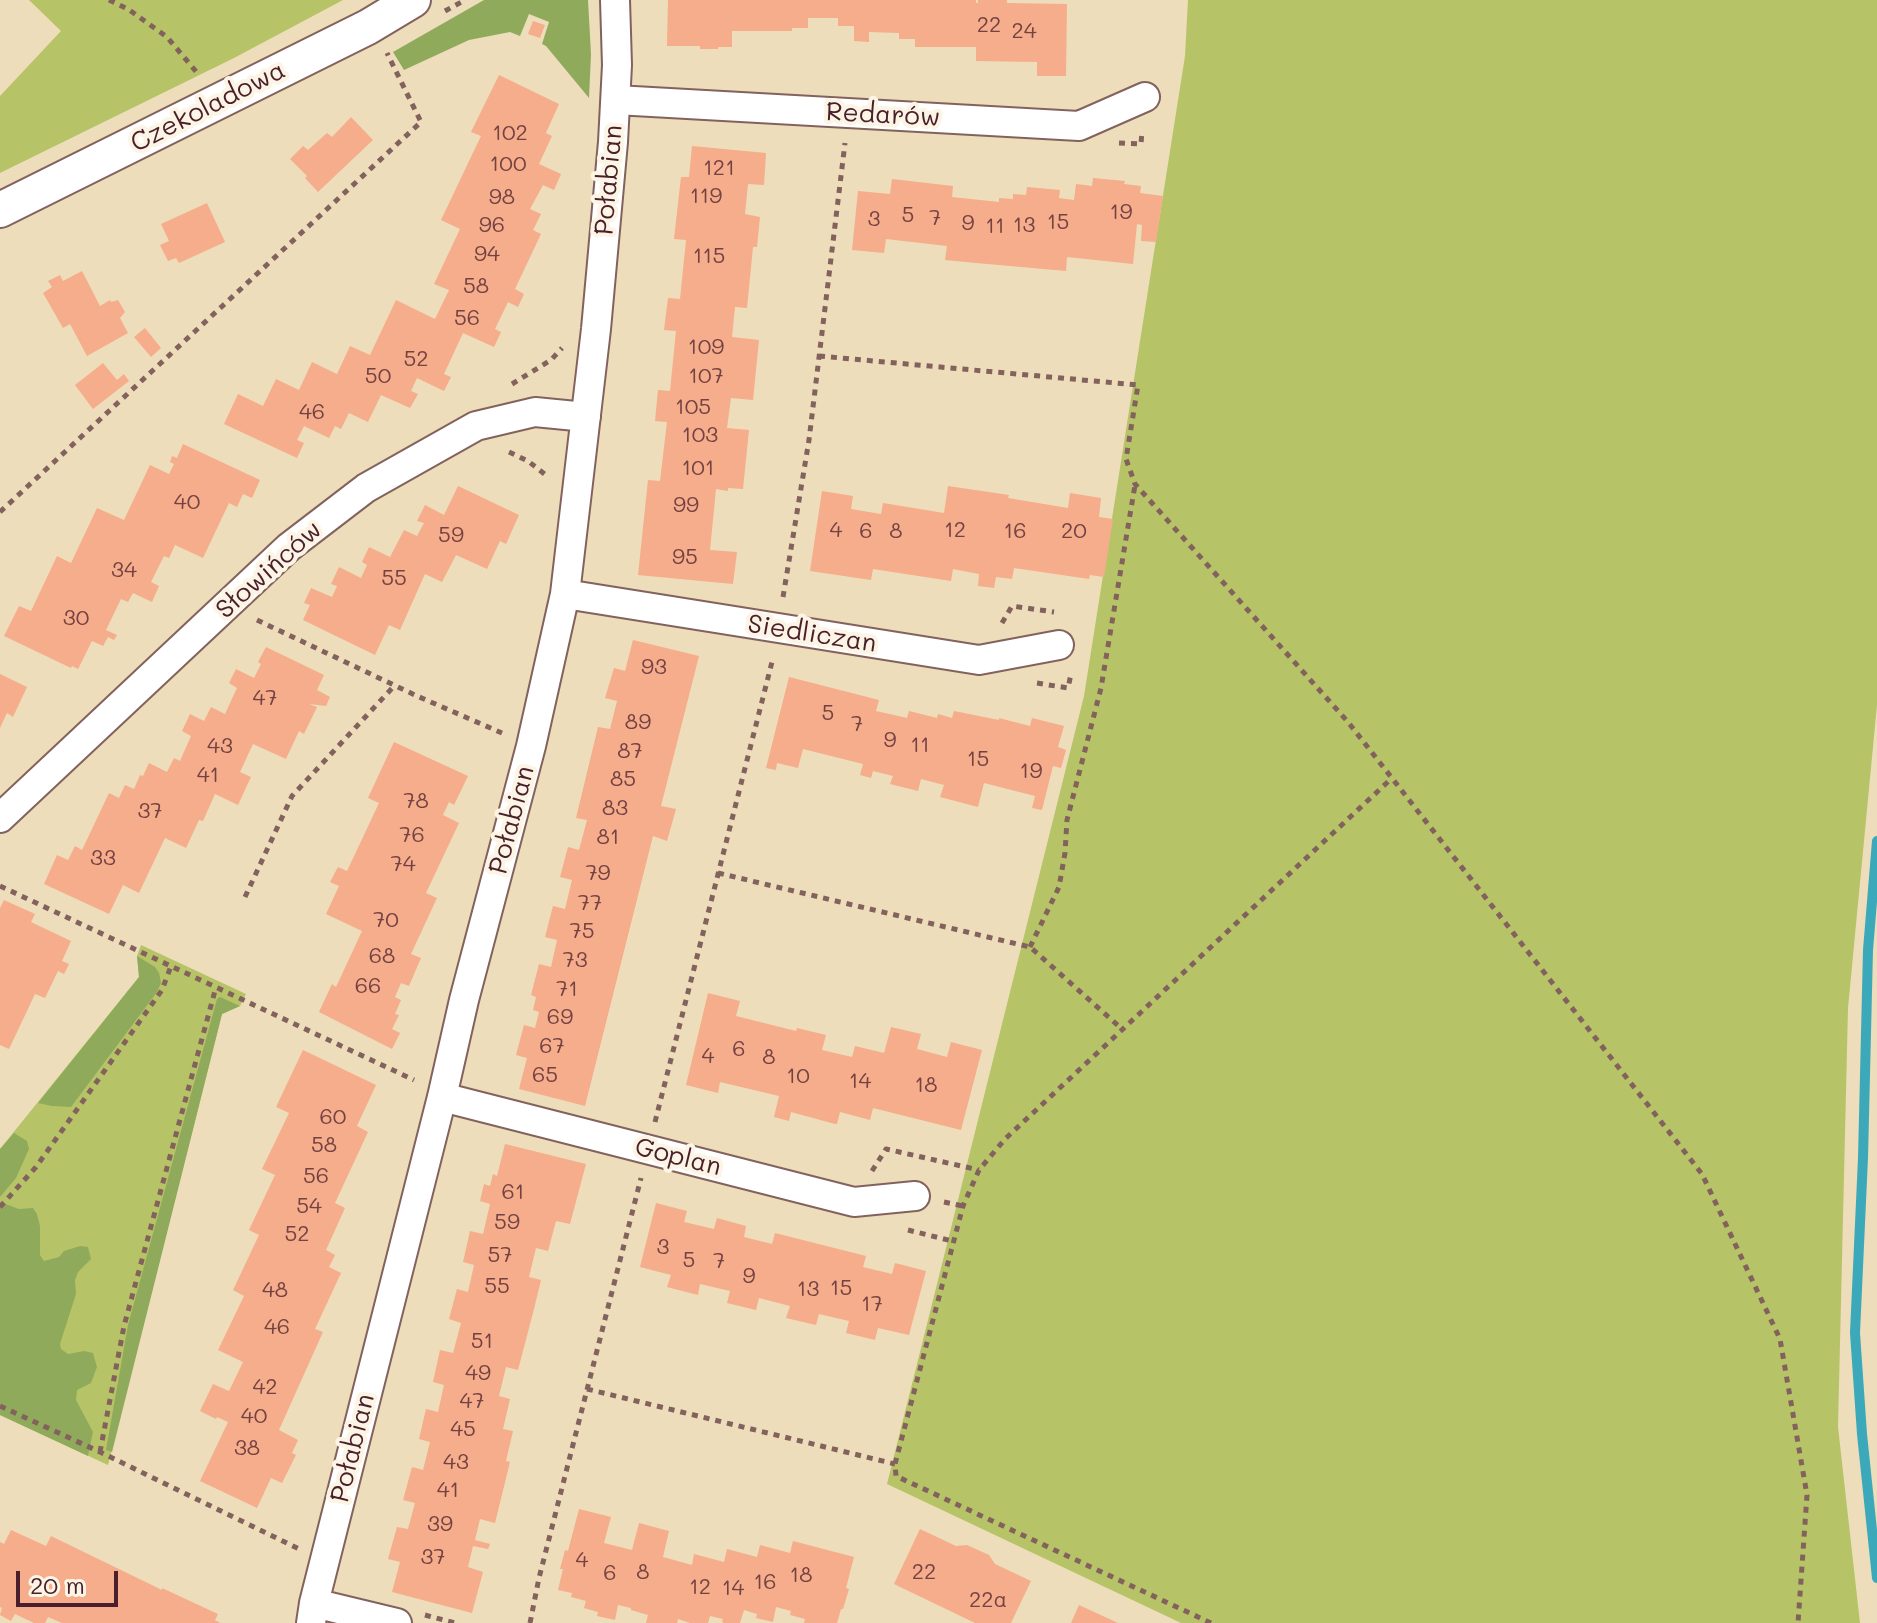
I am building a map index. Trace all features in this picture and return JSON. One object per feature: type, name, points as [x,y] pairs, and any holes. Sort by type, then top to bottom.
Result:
[{"type":"street","name":"Czekoladowa","points":[[0,210],[368,27],[413,0]]},
{"type":"street","name":"Połabian","points":[[312,1613],[432,1091],[464,1000],[528,757],[565,594],[596,329],[616,100],[615,0]]},
{"type":"street","name":"Redarów","points":[[616,100],[1079,126],[1145,97]]},
{"type":"street","name":"Słowińców","points":[[0,818],[289,547],[366,488],[476,426],[535,412],[586,417]]},
{"type":"street","name":"Siedliczan","points":[[565,594],[979,660],[1059,645]]},
{"type":"street","name":"Goplan","points":[[432,1091],[854,1202],[915,1196]]},
{"type":"street","points":[[312,1613],[397,1623]]},
{"type":"path","points":[[109,0],[148,21],[167,37],[203,79]]},
{"type":"path","points":[[0,512],[421,122],[388,55]]},
{"type":"path","points":[[783,598],[809,440],[845,143]]},
{"type":"path","points":[[502,389],[551,360],[565,345]]},
{"type":"path","points":[[819,356],[1138,385],[1126,459],[1135,484],[1348,722],[1702,1174],[1780,1339],[1807,1495],[1798,1623]]},
{"type":"path","points":[[500,450],[512,452],[528,461],[550,479]]},
{"type":"path","points":[[1030,947],[1059,887],[1067,820],[1101,688],[1135,484]]},
{"type":"path","points":[[257,620],[510,737]]},
{"type":"path","points":[[652,1135],[774,651]]},
{"type":"path","points":[[245,897],[292,796],[395,685]]},
{"type":"path","points":[[1211,1623],[896,1476],[895,1464],[959,1217],[979,1170],[1005,1139],[1392,778]]},
{"type":"path","points":[[718,873],[1030,947],[1122,1029]]},
{"type":"path","points":[[0,886],[432,1091]]},
{"type":"path","points":[[0,1207],[36,1167],[162,990],[171,966]]},
{"type":"path","points":[[100,1452],[124,1326],[216,987]]},
{"type":"path","points":[[530,1623],[645,1164]]},
{"type":"path","points":[[587,1389],[895,1464]]},
{"type":"path","points":[[0,1406],[305,1551]]},
{"type":"path","points":[[441,1619],[455,1623]]},
{"type":"green space","points":[[29,0],[343,0],[234,58],[0,173],[0,96],[61,31]]},
{"type":"green space","points":[[484,0],[588,0],[591,54],[589,98],[542,44],[549,22],[529,14],[520,36],[510,32],[469,40],[404,70],[393,52]]},
{"type":"green space","points":[[1188,0],[1877,0],[1877,705],[1848,1008],[1838,1427],[1860,1623],[1181,1623],[887,1484],[1084,696],[1185,56]]},
{"type":"green space","points":[[141,945],[246,994],[240,1006],[222,1014],[108,1465],[0,1415],[0,1149],[139,977],[137,956]]},
{"type":"green space","points":[[137,956],[159,973],[161,983],[157,992],[71,1107],[38,1103],[139,977]]},
{"type":"green space","points":[[220,997],[240,1006],[222,1014],[112,1452],[106,1450],[128,1325]]},
{"type":"green space","points":[[14,1133],[27,1141],[29,1149],[16,1178],[0,1197],[0,1149]]},
{"type":"green space","points":[[0,1202],[19,1209],[33,1208],[40,1226],[40,1255],[44,1261],[59,1257],[64,1251],[88,1247],[91,1259],[78,1272],[75,1280],[76,1294],[60,1344],[68,1354],[93,1353],[97,1367],[91,1383],[77,1390],[76,1400],[93,1432],[88,1456],[0,1415]]},
{"type":"building","points":[[668,0],[976,0],[978,3],[978,0],[1007,0],[1007,3],[1067,4],[1066,76],[1037,76],[1037,62],[976,61],[976,47],[915,47],[915,39],[899,39],[899,33],[869,32],[869,42],[854,41],[854,26],[838,26],[838,18],[808,18],[808,28],[792,28],[792,31],[732,31],[732,47],[700,49],[700,46],[667,46]]},
{"type":"building","points":[[533,21],[545,25],[540,38],[528,34]]},
{"type":"building","points":[[499,75],[559,104],[546,133],[552,136],[539,164],[561,174],[554,190],[543,185],[530,209],[541,214],[533,230],[541,234],[515,289],[524,294],[518,307],[508,302],[495,329],[501,332],[494,347],[463,333],[444,374],[451,377],[444,391],[417,378],[411,391],[418,394],[410,408],[381,395],[368,422],[349,413],[341,429],[335,426],[329,438],[304,426],[297,440],[304,443],[297,458],[224,424],[238,394],[263,406],[276,379],[299,390],[312,362],[337,374],[350,346],[370,355],[396,300],[435,319],[449,290],[434,284],[460,229],[441,220],[481,136],[471,132]]},
{"type":"building","points":[[351,117],[373,140],[318,192],[290,159],[303,146],[308,150],[327,133],[332,137]]},
{"type":"building","points":[[692,146],[766,153],[764,185],[748,184],[745,214],[760,217],[757,247],[753,247],[747,308],[735,307],[732,337],[759,340],[753,400],[731,398],[727,428],[749,430],[743,489],[716,489],[710,550],[737,552],[733,584],[638,575],[648,480],[660,481],[667,422],[655,421],[658,390],[670,391],[676,331],[664,330],[668,298],[680,299],[686,240],[674,239],[681,177],[689,177]]},
{"type":"building","points":[[1093,178],[1125,181],[1124,184],[1141,186],[1140,193],[1163,196],[1156,242],[1141,241],[1142,225],[1137,224],[1133,264],[1067,257],[1066,271],[945,260],[947,246],[886,239],[884,253],[852,250],[858,191],[890,194],[892,179],[953,186],[952,197],[999,202],[999,198],[1013,199],[1013,194],[1026,195],[1027,187],[1060,190],[1059,198],[1074,200],[1076,184],[1092,186]]},
{"type":"building","points":[[207,203],[225,242],[179,263],[176,258],[168,261],[160,245],[169,241],[161,224]]},
{"type":"building","points":[[82,271],[100,306],[110,300],[118,300],[125,312],[120,318],[128,333],[87,356],[70,324],[63,328],[43,293],[52,287],[48,281],[60,275],[63,281]]},
{"type":"building","points":[[145,328],[161,348],[151,357],[134,337]]},
{"type":"building","points":[[103,363],[117,380],[124,374],[129,381],[93,409],[75,385]]},
{"type":"building","points":[[183,444],[260,480],[252,498],[243,494],[237,507],[229,503],[203,558],[175,545],[169,558],[164,556],[151,582],[159,586],[152,602],[133,593],[128,602],[121,599],[106,630],[117,635],[114,640],[108,637],[103,646],[92,641],[78,669],[4,636],[19,606],[31,611],[57,556],[71,563],[97,508],[124,520],[150,465],[169,474],[174,464],[170,462],[172,456],[177,458]]},
{"type":"building","points":[[458,486],[519,515],[506,544],[500,541],[487,569],[456,555],[442,582],[425,574],[400,630],[389,625],[375,655],[303,620],[310,605],[304,603],[311,588],[332,597],[337,586],[331,584],[339,567],[361,578],[367,565],[362,562],[369,547],[390,557],[404,530],[417,536],[424,523],[417,521],[425,505],[444,515]]},
{"type":"building","points":[[948,486],[1068,508],[1070,493],[1101,498],[1099,517],[1113,519],[1104,577],[1090,575],[1089,579],[1014,568],[1012,579],[996,577],[994,588],[978,586],[979,574],[953,569],[951,581],[873,569],[871,580],[810,571],[822,491],[853,496],[851,509],[881,514],[883,503],[944,513]]},
{"type":"building","points":[[633,640],[699,656],[661,806],[676,809],[667,841],[653,836],[585,1106],[519,1089],[527,1058],[516,1055],[524,1025],[535,1028],[539,1012],[533,1010],[536,997],[531,995],[539,964],[551,967],[557,940],[545,937],[553,906],[565,909],[572,880],[560,877],[568,847],[579,850],[587,820],[576,818],[598,727],[610,729],[617,701],[605,698],[614,668],[625,671]]},
{"type":"building","points":[[266,647],[324,675],[317,690],[330,697],[326,706],[309,704],[317,707],[304,734],[299,731],[286,759],[253,744],[240,772],[251,777],[238,805],[215,794],[186,848],[165,838],[139,893],[123,885],[109,914],[44,884],[57,855],[68,860],[75,846],[82,850],[109,793],[119,798],[125,785],[134,789],[149,763],[167,772],[174,758],[180,761],[191,736],[182,731],[190,714],[204,721],[211,707],[225,714],[237,688],[229,683],[236,669],[254,678]]},
{"type":"building","points":[[0,674],[27,687],[13,717],[7,713],[0,728]]},
{"type":"building","points":[[789,677],[879,700],[876,711],[907,718],[909,711],[937,718],[938,714],[952,718],[954,711],[1030,726],[1032,718],[1064,726],[1058,747],[1066,750],[1061,768],[1053,766],[1042,810],[1032,808],[1035,796],[984,783],[978,807],[940,797],[944,785],[921,779],[918,791],[890,784],[893,776],[873,771],[871,778],[860,775],[863,764],[803,749],[798,768],[777,763],[776,770],[766,768]]},
{"type":"building","points":[[394,742],[468,776],[454,805],[449,802],[443,815],[459,823],[426,893],[437,898],[411,954],[421,958],[409,986],[401,983],[395,997],[401,1000],[395,1014],[399,1015],[392,1029],[400,1033],[392,1049],[319,1012],[332,984],[336,987],[362,931],[326,914],[339,886],[330,882],[338,867],[347,871],[379,803],[368,798]]},
{"type":"building","points":[[4,900],[35,914],[31,922],[71,941],[62,961],[69,964],[64,974],[58,971],[45,998],[35,994],[9,1049],[0,1045],[0,908]]},
{"type":"building","points":[[708,993],[740,1001],[736,1016],[826,1035],[822,1050],[852,1057],[855,1046],[884,1053],[891,1027],[921,1034],[917,1049],[947,1057],[951,1042],[982,1050],[961,1130],[873,1108],[870,1120],[840,1112],[835,1124],[791,1112],[789,1121],[774,1117],[779,1096],[720,1082],[718,1093],[686,1085]]},
{"type":"building","points":[[303,1050],[376,1085],[357,1126],[368,1132],[335,1203],[345,1208],[326,1250],[335,1255],[329,1267],[341,1273],[315,1329],[323,1332],[279,1430],[298,1440],[292,1453],[296,1455],[282,1483],[271,1478],[257,1508],[200,1481],[228,1422],[200,1411],[213,1384],[229,1391],[243,1362],[218,1350],[244,1296],[233,1290],[259,1235],[249,1230],[275,1175],[262,1169],[289,1113],[276,1107]]},
{"type":"building","points":[[505,1144],[586,1164],[570,1224],[556,1221],[548,1251],[536,1248],[529,1277],[541,1280],[534,1309],[518,1370],[506,1367],[499,1396],[510,1399],[503,1429],[513,1431],[506,1461],[510,1462],[495,1523],[480,1519],[475,1540],[490,1544],[488,1549],[473,1546],[468,1567],[483,1572],[472,1613],[392,1592],[400,1562],[388,1559],[397,1527],[408,1529],[415,1503],[403,1500],[412,1467],[423,1470],[430,1442],[419,1439],[426,1409],[438,1412],[444,1385],[433,1382],[440,1350],[453,1353],[461,1323],[449,1319],[457,1289],[468,1292],[474,1265],[463,1262],[470,1231],[483,1234],[490,1204],[480,1201],[484,1184],[490,1186],[493,1174],[497,1176]]},
{"type":"building","points":[[656,1203],[687,1211],[684,1222],[714,1229],[717,1218],[746,1226],[744,1237],[772,1244],[775,1233],[866,1256],[863,1267],[892,1274],[895,1263],[926,1271],[909,1335],[878,1328],[875,1340],[846,1333],[849,1321],[819,1314],[816,1325],[786,1318],[790,1306],[759,1298],[756,1310],[727,1303],[730,1291],[700,1284],[698,1295],[667,1287],[671,1275],[640,1267]]},
{"type":"building","points":[[579,1509],[611,1517],[604,1543],[632,1550],[639,1523],[669,1531],[663,1557],[692,1565],[694,1554],[724,1562],[727,1549],[757,1557],[760,1545],[790,1553],[793,1541],[854,1557],[843,1609],[837,1623],[804,1623],[805,1619],[790,1615],[791,1611],[776,1607],[773,1622],[756,1618],[757,1614],[744,1610],[740,1623],[724,1623],[723,1619],[710,1616],[708,1623],[678,1619],[677,1623],[646,1623],[648,1615],[618,1605],[615,1620],[597,1616],[598,1612],[584,1608],[586,1601],[558,1590],[563,1569],[560,1569]]},
{"type":"building","points":[[920,1529],[956,1546],[967,1545],[989,1555],[995,1564],[1031,1581],[1011,1623],[975,1623],[894,1584]]},
{"type":"building","points":[[11,1530],[46,1546],[51,1536],[218,1614],[215,1620],[220,1623],[62,1623],[48,1617],[45,1623],[34,1623],[15,1614],[11,1621],[0,1615],[0,1542],[4,1544]]},
{"type":"building","points":[[1079,1605],[1118,1623],[1071,1623]]},
{"type":"waterway","points":[[1877,841],[1868,950],[1855,1333],[1877,1578]]}]
